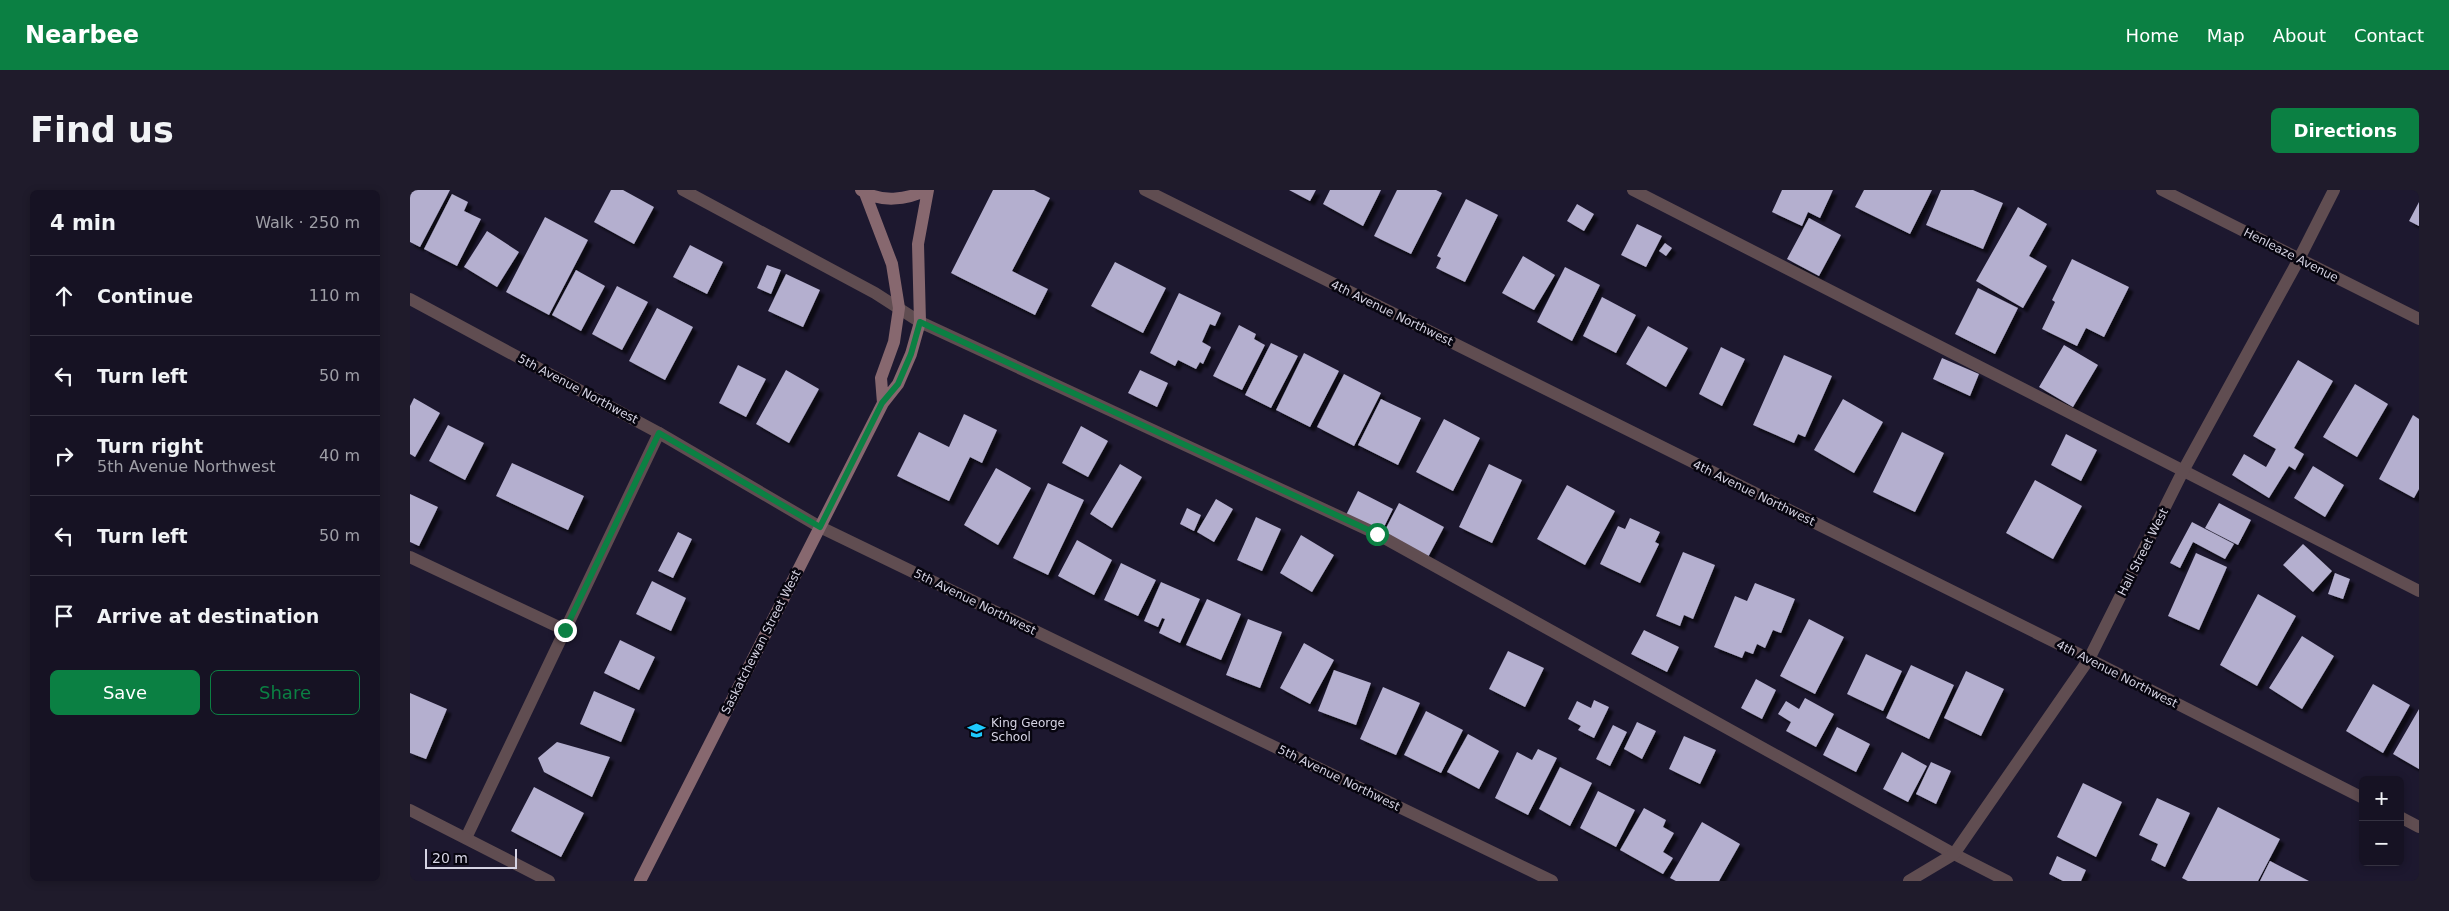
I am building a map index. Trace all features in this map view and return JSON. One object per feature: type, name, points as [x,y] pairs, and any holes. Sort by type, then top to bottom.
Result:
[{"type":"street","points":[[683,190],[866,288],[920,322],[1377,534],[1954,854],[2007,881]]},
{"type":"street","points":[[863,191],[889,199],[913,197],[927,190]]},
{"type":"street","name":"Saskatchewan Street West","points":[[640,881],[882,403],[898,384],[911,354],[920,322],[918,244],[927,190]]},
{"type":"street","name":"4th Avenue Northwest","points":[[1145,190],[2359,796]]},
{"type":"street","points":[[1633,190],[2419,590]]},
{"type":"street","name":"Henleaze Avenue","points":[[2162,190],[2419,319]]},
{"type":"street","name":"Hall Street West","points":[[1909,881],[1954,854],[2089,660],[2184,471],[2299,259],[2334,190]]},
{"type":"street","name":"Saskatchewan Street West","points":[[863,191],[892,264],[899,308],[894,342],[881,378],[882,403]]},
{"type":"street","name":"5th Avenue Northwest","points":[[410,299],[659,433],[820,527],[1552,881]]},
{"type":"street","points":[[466,838],[659,433]]},
{"type":"street","points":[[410,557],[565,630]]},
{"type":"street","points":[[410,810],[549,881]]},
{"type":"street","points":[[2404,819],[2419,827]]},
{"type":"building","points":[[410,190],[450,190],[420,247],[410,242]]},
{"type":"building","points":[[611,190],[623,190],[654,207],[634,244],[594,222]]},
{"type":"building","points":[[993,190],[1034,190],[1050,198],[1012,271],[1048,289],[1035,315],[951,273]]},
{"type":"building","points":[[1289,190],[1316,190],[1310,201]]},
{"type":"building","points":[[1330,190],[1381,190],[1363,226],[1323,204]]},
{"type":"building","points":[[1397,190],[1436,190],[1442,193],[1411,254],[1374,236]]},
{"type":"building","points":[[1782,190],[1833,190],[1820,218],[1808,212],[1802,226],[1772,212]]},
{"type":"building","points":[[1864,190],[1932,190],[1910,234],[1855,207]]},
{"type":"building","points":[[1941,190],[1973,190],[2003,203],[1983,249],[1926,225]]},
{"type":"building","points":[[452,194],[468,202],[464,211],[481,219],[457,266],[424,249]]},
{"type":"building","points":[[1466,199],[1498,215],[1465,282],[1436,268],[1441,258],[1437,256]]},
{"type":"building","points":[[2419,202],[2419,226],[2409,221]]},
{"type":"building","points":[[1577,204],[1594,214],[1584,231],[1567,221]]},
{"type":"building","points":[[2018,207],[2047,224],[2029,256],[2047,266],[2023,308],[1976,281]]},
{"type":"building","points":[[545,217],[588,240],[549,315],[506,292]]},
{"type":"building","points":[[1809,218],[1841,235],[1819,276],[1787,259]]},
{"type":"building","points":[[1637,224],[1662,236],[1646,267],[1621,255]]},
{"type":"building","points":[[487,231],[519,252],[497,287],[464,267]]},
{"type":"building","points":[[1665,243],[1672,248],[1666,256],[1659,251]]},
{"type":"building","points":[[690,245],[723,262],[707,294],[673,277]]},
{"type":"building","points":[[1523,256],[1555,275],[1534,310],[1502,293]]},
{"type":"building","points":[[2072,259],[2129,287],[2104,337],[2086,328],[2077,346],[2042,329],[2055,302],[2052,300]]},
{"type":"building","points":[[1115,262],[1166,288],[1143,333],[1091,306]]},
{"type":"building","points":[[767,265],[781,270],[771,294],[757,288]]},
{"type":"building","points":[[1565,267],[1600,285],[1572,341],[1537,322]]},
{"type":"building","points":[[576,270],[605,286],[581,331],[552,315]]},
{"type":"building","points":[[786,274],[820,290],[803,327],[768,311]]},
{"type":"building","points":[[617,286],[648,302],[622,350],[592,334]]},
{"type":"building","points":[[1978,288],[2018,308],[1995,354],[1955,334]]},
{"type":"building","points":[[1179,293],[1221,313],[1215,326],[1210,324],[1202,342],[1211,347],[1203,364],[1200,362],[1196,369],[1178,360],[1175,366],[1150,353]]},
{"type":"building","points":[[1602,297],[1636,315],[1616,353],[1583,336]]},
{"type":"building","points":[[657,308],[693,327],[665,380],[629,361]]},
{"type":"building","points":[[1239,325],[1256,334],[1254,339],[1265,345],[1242,390],[1213,376]]},
{"type":"building","points":[[1648,326],[1688,348],[1666,387],[1626,364]]},
{"type":"building","points":[[1271,343],[1298,356],[1271,408],[1245,395]]},
{"type":"building","points":[[2064,345],[2098,365],[2073,407],[2039,387]]},
{"type":"building","points":[[1721,347],[1745,359],[1722,406],[1699,394]]},
{"type":"building","points":[[1304,353],[1339,371],[1310,427],[1276,410]]},
{"type":"building","points":[[1784,355],[1832,376],[1805,437],[1798,434],[1794,443],[1753,425]]},
{"type":"building","points":[[1942,358],[1979,374],[1970,396],[1933,379]]},
{"type":"building","points":[[2298,360],[2333,381],[2294,448],[2304,454],[2295,470],[2289,466],[2269,498],[2232,475],[2244,454],[2266,467],[2276,449],[2253,436]]},
{"type":"building","points":[[738,365],[766,379],[746,417],[719,403]]},
{"type":"building","points":[[786,370],[819,389],[789,443],[756,424]]},
{"type":"building","points":[[1140,370],[1168,383],[1157,407],[1128,393]]},
{"type":"building","points":[[1344,374],[1381,393],[1354,446],[1317,427]]},
{"type":"building","points":[[2355,384],[2388,404],[2357,457],[2323,437]]},
{"type":"building","points":[[414,398],[440,413],[415,457],[410,454],[410,406]]},
{"type":"building","points":[[1381,399],[1421,418],[1398,465],[1358,445]]},
{"type":"building","points":[[1843,399],[1883,422],[1854,473],[1814,450]]},
{"type":"building","points":[[964,414],[997,430],[982,463],[970,457],[949,501],[897,476],[919,432],[949,447]]},
{"type":"building","points":[[2413,415],[2419,419],[2419,489],[2414,498],[2379,479]]},
{"type":"building","points":[[1444,419],[1480,438],[1453,491],[1416,472]]},
{"type":"building","points":[[448,425],[484,443],[465,480],[429,461]]},
{"type":"building","points":[[1081,426],[1108,441],[1088,477],[1062,463]]},
{"type":"building","points":[[1902,432],[1944,453],[1915,512],[1873,492]]},
{"type":"building","points":[[2066,434],[2097,450],[2081,481],[2051,465]]},
{"type":"building","points":[[512,463],[584,496],[568,530],[496,496]]},
{"type":"building","points":[[1120,464],[1142,477],[1112,528],[1090,514]]},
{"type":"building","points":[[1489,464],[1522,480],[1492,543],[1459,527]]},
{"type":"building","points":[[2313,466],[2344,485],[2325,517],[2294,498]]},
{"type":"building","points":[[996,468],[1031,488],[998,545],[964,525]]},
{"type":"building","points":[[2035,480],[2082,506],[2053,559],[2006,533]]},
{"type":"building","points":[[1048,483],[1084,500],[1048,575],[1013,558]]},
{"type":"building","points":[[1567,485],[1615,511],[1585,565],[1537,539]]},
{"type":"building","points":[[1358,491],[1393,509],[1381,533],[1346,515]]},
{"type":"building","points":[[410,494],[438,507],[419,546],[410,542]]},
{"type":"building","points":[[1216,499],[1233,509],[1214,542],[1197,532]]},
{"type":"building","points":[[1399,503],[1444,527],[1427,559],[1382,536]]},
{"type":"building","points":[[2219,503],[2251,520],[2238,545],[2205,528]]},
{"type":"building","points":[[1187,508],[1201,515],[1194,531],[1180,524]]},
{"type":"building","points":[[1256,517],[1281,529],[1262,571],[1237,560]]},
{"type":"building","points":[[1630,518],[1660,532],[1655,542],[1659,544],[1640,583],[1600,564],[1618,526],[1625,529]]},
{"type":"building","points":[[2192,522],[2234,544],[2225,559],[2193,542],[2180,568],[2170,563]]},
{"type":"building","points":[[678,532],[692,539],[673,578],[658,571]]},
{"type":"building","points":[[1301,535],[1334,555],[1312,592],[1280,573]]},
{"type":"building","points":[[1077,540],[1112,560],[1094,595],[1058,576]]},
{"type":"building","points":[[2303,544],[2332,571],[2313,592],[2283,565]]},
{"type":"building","points":[[1683,552],[1715,565],[1693,619],[1684,615],[1680,626],[1656,616]]},
{"type":"building","points":[[2196,553],[2227,567],[2199,630],[2168,616]]},
{"type":"building","points":[[1121,563],[1156,580],[1138,616],[1104,600]]},
{"type":"building","points":[[2335,573],[2350,579],[2343,599],[2328,594]]},
{"type":"building","points":[[652,581],[686,598],[671,631],[636,614]]},
{"type":"building","points":[[1161,582],[1200,599],[1180,643],[1159,633],[1165,619],[1162,618],[1158,627],[1144,621]]},
{"type":"building","points":[[1755,583],[1795,599],[1781,633],[1773,630],[1765,648],[1757,644],[1753,654],[1745,651],[1742,658],[1714,647],[1735,596],[1747,601]]},
{"type":"building","points":[[2258,594],[2296,616],[2257,686],[2220,665]]},
{"type":"building","points":[[1207,599],[1241,614],[1221,660],[1186,645]]},
{"type":"building","points":[[1248,619],[1282,632],[1260,688],[1226,675]]},
{"type":"building","points":[[1809,619],[1844,637],[1815,694],[1780,676]]},
{"type":"building","points":[[1644,630],[1679,647],[1667,672],[1631,654]]},
{"type":"building","points":[[2302,636],[2334,656],[2302,709],[2269,688]]},
{"type":"building","points":[[620,640],[655,657],[639,690],[604,673]]},
{"type":"building","points":[[1304,643],[1334,660],[1310,704],[1280,688]]},
{"type":"building","points":[[1508,651],[1544,668],[1525,707],[1489,689]]},
{"type":"building","points":[[1866,654],[1902,671],[1883,711],[1847,694]]},
{"type":"building","points":[[1911,665],[1954,685],[1929,739],[1886,718]]},
{"type":"building","points":[[1334,670],[1371,683],[1356,725],[1318,711]]},
{"type":"building","points":[[1966,671],[2004,689],[1981,736],[1944,718]]},
{"type":"building","points":[[1756,679],[1776,690],[1762,719],[1741,708]]},
{"type":"building","points":[[2373,684],[2410,705],[2383,753],[2346,731]]},
{"type":"building","points":[[1383,687],[1420,703],[1396,755],[1360,739]]},
{"type":"building","points":[[594,691],[635,709],[621,742],[580,724]]},
{"type":"building","points":[[410,693],[447,709],[426,759],[410,753]]},
{"type":"building","points":[[1805,698],[1834,714],[1816,747],[1786,731],[1791,722],[1778,714],[1786,701],[1799,709]]},
{"type":"building","points":[[1594,700],[1609,707],[1594,738],[1578,730],[1581,726],[1568,719],[1577,701],[1591,708]]},
{"type":"building","points":[[2419,709],[2419,769],[2393,754]]},
{"type":"building","points":[[1426,711],[1463,730],[1441,773],[1404,755]]},
{"type":"building","points":[[1637,722],[1656,731],[1642,759],[1624,749]]},
{"type":"building","points":[[1613,725],[1627,732],[1610,766],[1596,759]]},
{"type":"building","points":[[1837,727],[1870,744],[1856,772],[1823,755]]},
{"type":"building","points":[[1468,734],[1499,751],[1479,789],[1447,772]]},
{"type":"building","points":[[1684,736],[1716,750],[1700,784],[1669,769]]},
{"type":"building","points":[[557,742],[610,757],[592,797],[544,772],[538,758]]},
{"type":"building","points":[[1538,749],[1557,758],[1528,815],[1495,798],[1517,752],[1532,760]]},
{"type":"building","points":[[1902,752],[1927,766],[1908,802],[1883,789]]},
{"type":"building","points":[[1931,762],[1951,771],[1936,804],[1916,794]]},
{"type":"building","points":[[1560,767],[1592,783],[1570,826],[1539,809]]},
{"type":"building","points":[[2083,783],[2122,802],[2096,857],[2057,837]]},
{"type":"building","points":[[534,787],[584,813],[561,857],[511,831]]},
{"type":"building","points":[[1598,791],[1635,810],[1616,847],[1580,828]]},
{"type":"building","points":[[2157,798],[2190,813],[2165,867],[2151,860],[2158,844],[2139,835]]},
{"type":"building","points":[[2218,807],[2280,839],[2258,881],[2188,881],[2182,878]]},
{"type":"building","points":[[1644,808],[1666,820],[1663,827],[1674,833],[1663,852],[1673,858],[1663,874],[1620,850]]},
{"type":"building","points":[[1702,822],[1740,844],[1719,881],[1676,881],[1670,878]]},
{"type":"building","points":[[2057,856],[2086,870],[2081,881],[2063,881],[2049,874]]},
{"type":"building","points":[[2270,861],[2309,881],[2260,881]]},
{"type":"place","name":"King George School","points":[[977,730]]},
{"type":"route","points":[[565,630],[659,433],[820,527],[882,403],[898,384],[911,354],[920,322],[1377,534]]}]
